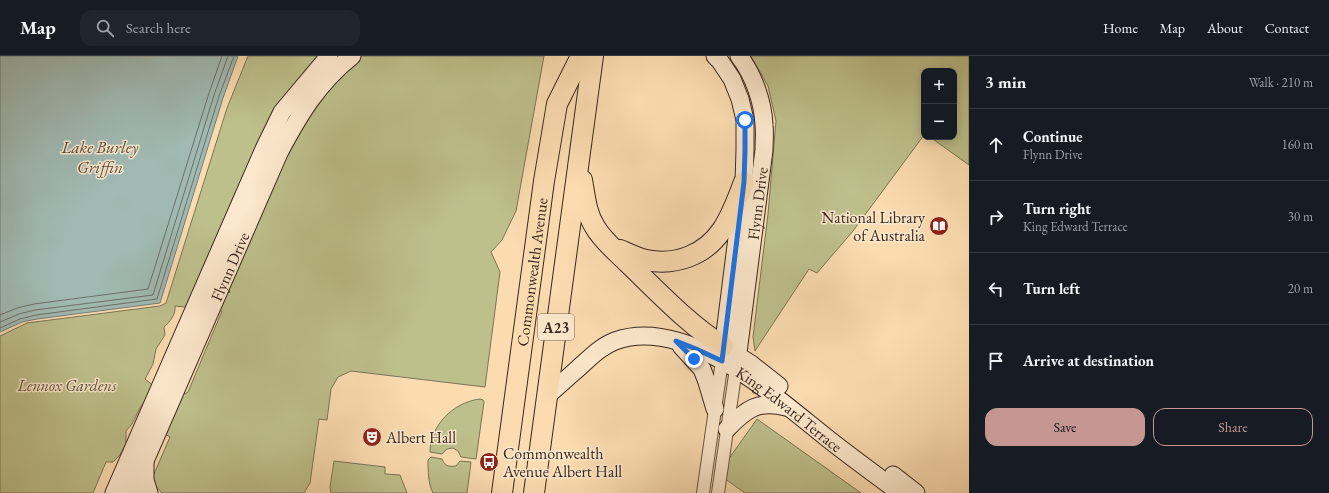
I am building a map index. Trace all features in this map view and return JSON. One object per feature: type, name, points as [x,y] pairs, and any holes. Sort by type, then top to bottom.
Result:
[{"type":"highway","name":"Commonwealth Avenue","points":[[502,493],[543,189],[557,104],[581,56]]},
{"type":"highway","name":"Commonwealth Avenue","points":[[534,493],[593,56]]},
{"type":"highway","points":[[579,160],[588,213],[599,233],[650,284],[729,357]]},
{"type":"highway","points":[[610,244],[645,260],[660,262],[674,261],[688,257],[706,247],[722,230],[732,213],[744,182]]},
{"type":"main road","name":"Flynn Drive","points":[[114,493],[264,149],[282,112],[329,56]]},
{"type":"main road","name":"Flynn Drive","points":[[131,493],[279,154],[307,104],[337,68],[352,56]]},
{"type":"main road","name":"Flynn Drive","points":[[715,56],[732,80],[742,106],[745,120],[744,182],[729,357]]},
{"type":"main road","name":"Flynn Drive","points":[[729,357],[747,288],[764,150],[764,124],[760,102],[754,82],[739,56]]},
{"type":"main road","name":"King Edward Terrace","points":[[547,396],[600,349],[615,341],[625,338],[647,336],[676,341],[696,349],[751,364],[844,439],[916,493]]},
{"type":"main road","points":[[676,341],[700,367],[707,382],[715,408]]},
{"type":"main road","name":"King Edward Terrace","points":[[729,357],[787,407],[900,493]]},
{"type":"main road","points":[[727,429],[739,416],[756,406],[769,404],[787,407]]},
{"type":"main road","points":[[145,461],[145,480],[148,493]]},
{"type":"street","points":[[703,493],[715,408],[729,357]]},
{"type":"street","points":[[718,493],[727,429],[729,357]]},
{"type":"green space","name":"Lennox Gardens","points":[[248,56],[544,56],[516,211],[502,240],[491,252],[500,272],[485,387],[351,371],[338,377],[331,389],[327,420],[319,419],[310,483],[304,493],[162,493],[151,481],[170,437],[165,434],[181,396],[188,392],[222,311],[175,306],[175,312],[164,327],[165,335],[156,349],[153,364],[145,379],[154,386],[151,397],[141,406],[132,424],[126,431],[126,445],[119,456],[113,462],[106,462],[93,493],[0,493],[0,336],[27,323],[160,306],[166,303],[227,108]]},
{"type":"green space","points":[[751,56],[969,56],[969,165],[934,140],[957,140],[957,68],[921,68],[921,139],[853,231],[817,273],[809,269],[755,351],[753,337],[768,214],[776,121],[768,86]]},
{"type":"green space","points":[[480,399],[484,402],[476,459],[461,457],[458,451],[453,448],[447,449],[442,454],[430,452],[434,433],[445,416],[461,405]]},
{"type":"green space","points":[[757,419],[861,493],[745,493],[718,474]]},
{"type":"green space","points":[[431,457],[442,459],[446,465],[449,466],[456,466],[460,461],[471,462],[467,493],[433,493],[428,473],[428,460]]},
{"type":"green space","name":"Albert Hall","points":[[334,461],[385,467],[385,474],[400,475],[407,493],[331,493],[330,487]]},
{"type":"water","name":"Lake Burley Griffin","points":[[0,56],[238,56],[223,98],[160,303],[37,319],[22,322],[0,332]]},
{"type":"place","name":"National Library of Australia","points":[[939,226]]},
{"type":"place","name":"Albert Hall","points":[[372,437]]},
{"type":"place","name":"Commonwealth Avenue Albert Hall","points":[[489,462]]},
{"type":"route","points":[[694,359],[676,341],[722,361],[744,182],[745,120]]}]
